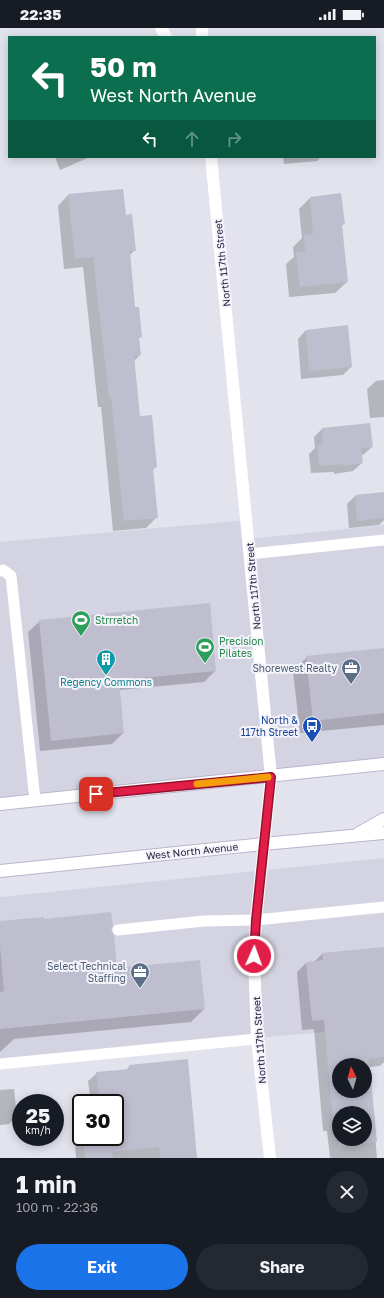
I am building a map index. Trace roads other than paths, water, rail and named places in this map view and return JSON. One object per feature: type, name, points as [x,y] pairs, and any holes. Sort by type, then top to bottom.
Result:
[{"type":"street","name":"North 117th Street","points":[[211,158],[271,777],[256,920],[254,956],[257,1038],[270,1158]]},
{"type":"street","points":[[0,804],[271,777],[384,764]]},
{"type":"street","points":[[352,837],[384,820]]},
{"type":"street","name":"West North Avenue","points":[[0,871],[384,833]]},
{"type":"lane","points":[[250,554],[384,540]]},
{"type":"lane","points":[[0,571],[3,570],[10,576],[35,800]]},
{"type":"lane","points":[[118,930],[204,921],[256,920],[384,908]]},
{"type":"lane","points":[[0,1064],[257,1038]]},
{"type":"place","name":"Strrretch","points":[[81,637]]},
{"type":"place","name":"Precision Pilates","points":[[205,664]]},
{"type":"place","name":"Regency Commons","points":[[106,676]]},
{"type":"place","name":"Shorewest Realty","points":[[351,685]]},
{"type":"place","name":"North & 117th Street","points":[[312,743]]},
{"type":"place","name":"Select Technical Staffing","points":[[140,989]]}]
